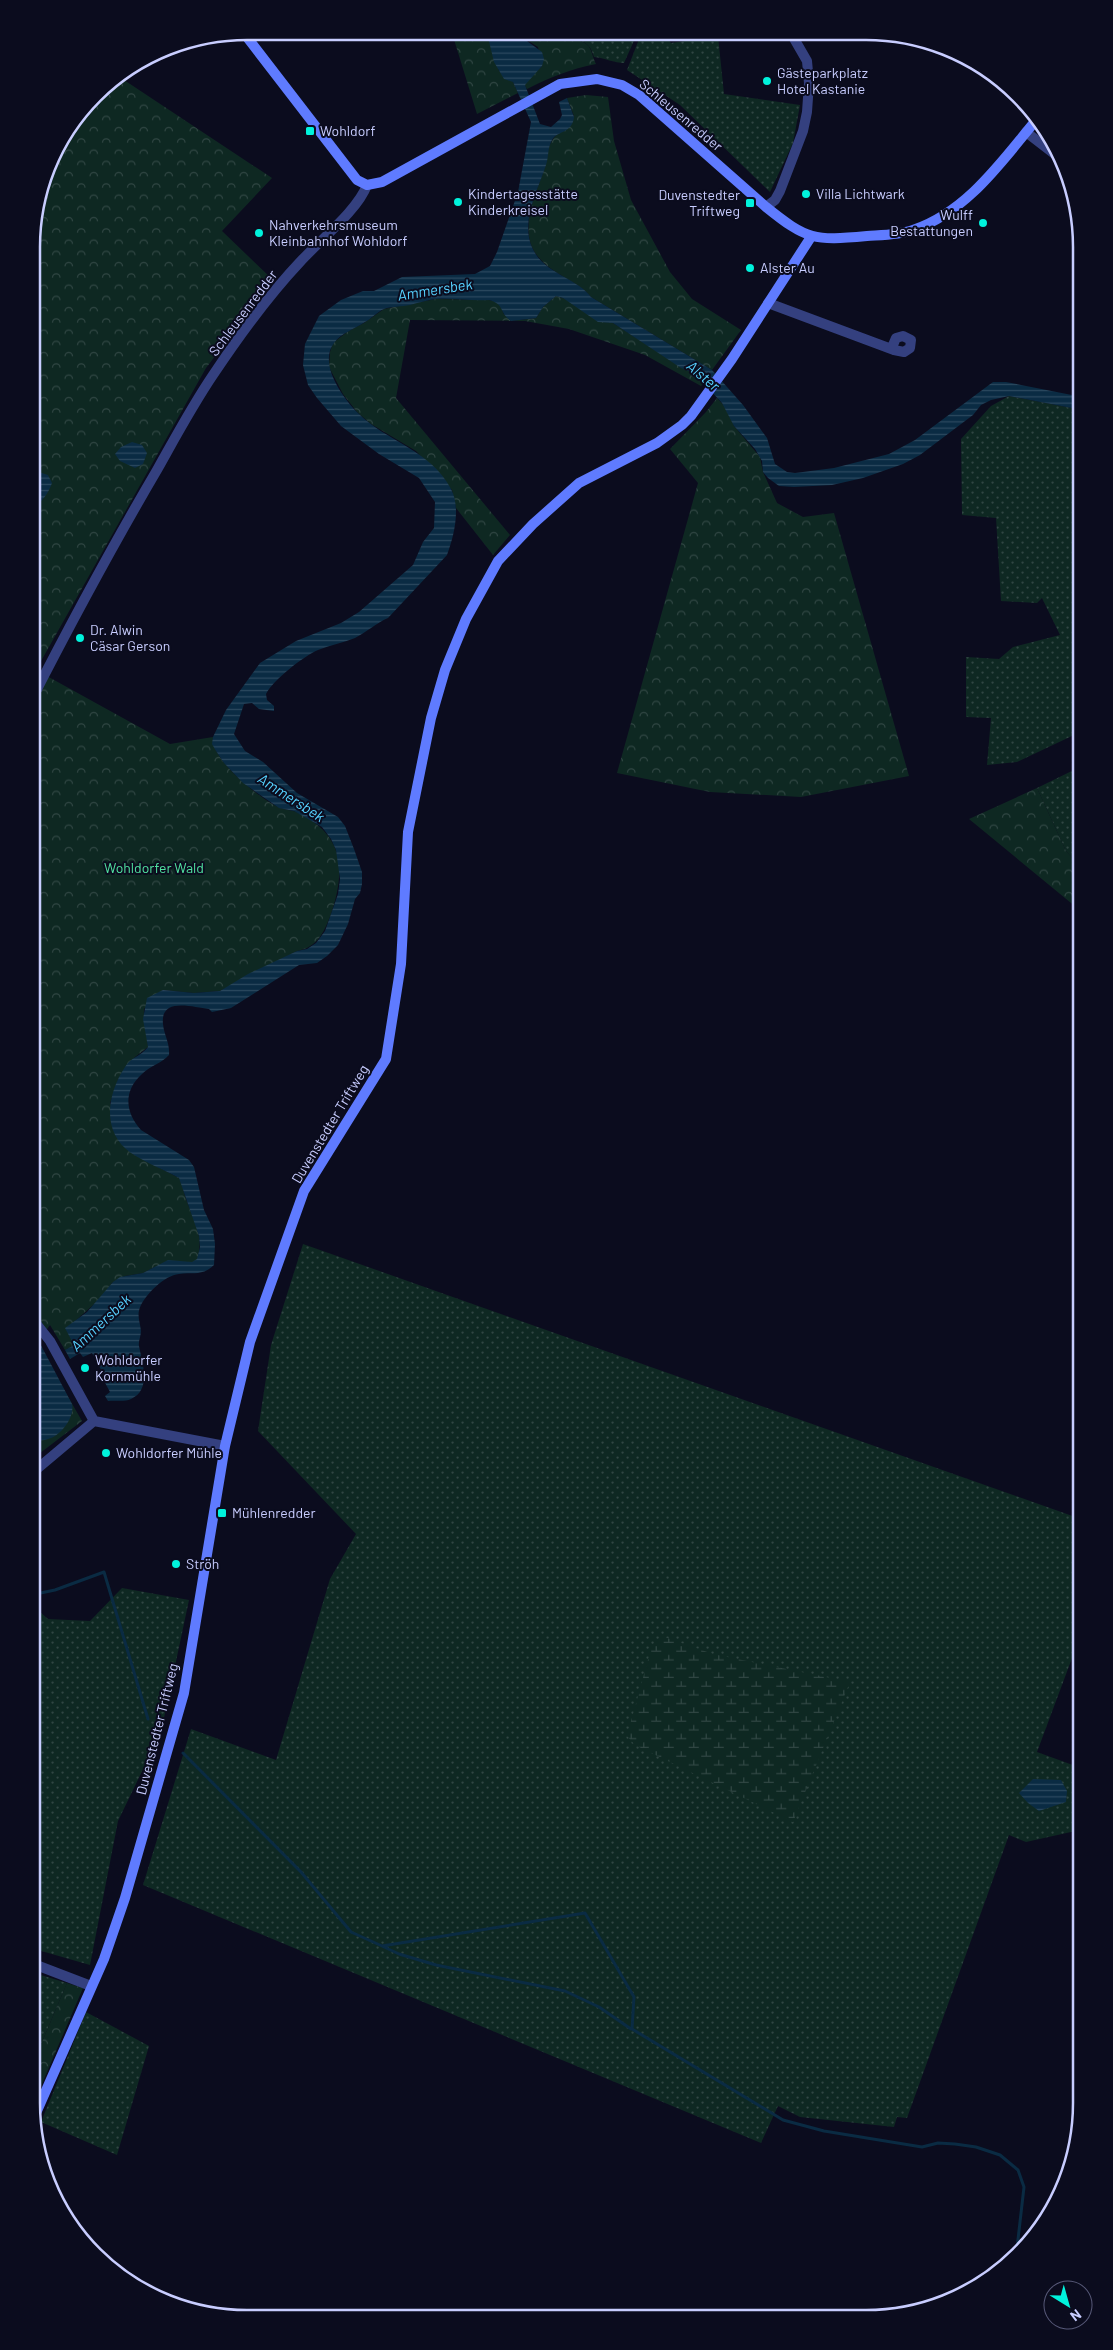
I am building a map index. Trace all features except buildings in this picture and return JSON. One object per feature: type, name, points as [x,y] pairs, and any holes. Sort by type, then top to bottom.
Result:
[{"type":"street","points":[[249,40],[357,180],[367,185]]},
{"type":"street","points":[[766,207],[775,200],[780,191],[807,112],[809,83],[807,61],[795,40]]},
{"type":"street","name":"Schleusenredder","points":[[40,683],[62,638],[213,375],[273,294],[300,262],[357,203],[367,185],[382,182],[560,84],[597,79],[609,80],[632,90],[786,224],[811,237]]},
{"type":"street","points":[[811,237],[844,238],[910,231],[921,227],[972,194],[990,177],[1032,124]]},
{"type":"street","points":[[1026,132],[1049,150]]},
{"type":"street","name":"Duvenstedter Triftweg","points":[[40,2104],[104,1959],[125,1898],[184,1693],[226,1446],[250,1342],[304,1192],[386,1059],[401,964],[408,832],[431,718],[445,670],[466,619],[498,561],[533,524],[579,483],[682,426],[700,406],[811,237]]},
{"type":"street","points":[[768,303],[894,350]]},
{"type":"street","points":[[40,1328],[50,1341],[94,1422]]},
{"type":"street","points":[[40,1467],[94,1422],[226,1446]]},
{"type":"street","points":[[40,1966],[91,1986]]},
{"type":"green space","points":[[454,40],[489,40],[499,71],[513,82],[518,93],[477,114]]},
{"type":"green space","points":[[527,40],[578,40],[589,46],[596,64],[561,74],[527,89],[524,84],[542,66],[538,47]]},
{"type":"green space","points":[[578,40],[634,40],[624,63],[594,57],[589,46]]},
{"type":"green space","points":[[639,40],[669,40],[671,43],[691,40],[718,40],[724,94],[800,105],[793,143],[770,192],[680,105],[627,70]]},
{"type":"green space","name":"Wohldorfer Wald","points":[[125,80],[272,178],[222,231],[273,280],[206,368],[40,663],[40,233],[47,193],[61,155],[91,110],[110,91]]},
{"type":"green space","points":[[586,95],[608,97],[614,141],[631,200],[670,272],[692,299],[741,330],[712,370],[591,297],[581,287],[547,266],[534,251],[528,228],[549,147],[555,136],[574,116],[567,98]]},
{"type":"green space","points":[[556,296],[563,298],[613,323],[681,367],[694,373],[703,384],[701,386],[645,355],[569,329],[525,321],[512,321],[536,318],[543,307]]},
{"type":"green space","points":[[436,299],[489,300],[497,302],[502,306],[503,313],[511,321],[410,320],[396,398],[510,535],[493,555],[456,508],[452,490],[416,451],[371,424],[357,412],[343,394],[329,367],[330,352],[333,343],[384,309]]},
{"type":"green space","points":[[1009,396],[1073,408],[1073,735],[1017,762],[987,765],[991,718],[966,717],[966,657],[999,659],[1013,647],[1060,635],[1042,598],[1037,603],[1001,601],[996,518],[962,515],[961,439],[991,406]]},
{"type":"green space","points":[[717,398],[728,410],[734,426],[760,457],[763,472],[777,503],[803,517],[834,513],[909,776],[801,797],[710,792],[617,773],[698,483],[670,449]]},
{"type":"green space","name":"Wohldorfer Wald","points":[[40,672],[170,744],[213,737],[214,746],[219,756],[248,787],[280,808],[296,812],[312,821],[324,831],[332,842],[337,854],[339,868],[339,882],[331,914],[326,927],[315,942],[220,991],[194,993],[163,990],[144,1009],[148,1047],[135,1057],[118,1080],[110,1103],[152,1164],[179,1178],[182,1183],[199,1237],[199,1264],[155,1267],[143,1273],[125,1276],[112,1283],[101,1298],[74,1322],[74,1345],[65,1350],[50,1325],[40,1339]]},
{"type":"green space","points":[[1073,770],[1073,859],[1066,851],[1037,788]]},
{"type":"green space","points":[[1037,788],[1066,851],[1073,859],[1073,905],[969,819]]},
{"type":"green space","points":[[303,1244],[1073,1516],[1073,1655],[1037,1752],[1073,1765],[1073,1832],[1026,1842],[1009,1835],[907,2118],[897,2117],[894,2127],[800,2117],[778,2106],[761,2143],[143,1885],[191,1729],[276,1760],[330,1579],[356,1534],[258,1431],[271,1345]]},
{"type":"green space","name":"Wohldorfer Wald","points":[[40,1348],[82,1421],[40,1453]]},
{"type":"green space","points":[[122,1588],[189,1600],[161,1732],[118,1821],[90,1965],[40,1951],[40,1612],[48,1619],[90,1621]]},
{"type":"green space","points":[[667,1638],[713,1654],[850,1682],[793,1822],[635,1745],[627,1736],[651,1649],[658,1640]]},
{"type":"green space","points":[[40,1975],[67,1983],[40,2047]]},
{"type":"green space","points":[[67,1983],[83,1988],[40,2088],[40,2047]]},
{"type":"green space","points":[[86,2012],[149,2046],[117,2155],[41,2122]]},
{"type":"water","points":[[489,40],[526,40],[542,52],[544,59],[542,66],[525,85],[540,124],[551,127],[560,119],[562,115],[559,102],[567,98],[574,117],[571,126],[552,140],[546,165],[534,198],[528,231],[535,253],[555,272],[579,286],[591,297],[712,370],[743,405],[767,438],[775,464],[787,472],[795,473],[834,468],[889,454],[915,440],[993,382],[1006,382],[1073,395],[1073,408],[1009,396],[991,400],[981,405],[973,415],[920,455],[903,464],[863,478],[832,485],[779,486],[763,472],[762,461],[755,449],[734,426],[722,403],[694,373],[681,368],[613,323],[598,322],[563,298],[556,296],[543,307],[536,318],[511,321],[498,304],[489,300],[436,299],[407,306],[390,307],[344,334],[334,343],[330,351],[329,361],[334,380],[340,390],[358,413],[382,432],[420,455],[442,476],[451,489],[456,505],[454,531],[447,555],[388,618],[355,638],[312,653],[289,669],[275,682],[266,694],[267,700],[274,706],[274,711],[259,709],[252,703],[244,704],[234,734],[245,751],[263,762],[297,793],[338,817],[345,826],[354,849],[362,872],[362,884],[360,893],[355,899],[348,924],[338,945],[317,963],[299,965],[231,1008],[212,1012],[209,1009],[178,1006],[167,1010],[163,1016],[169,1055],[145,1071],[136,1081],[129,1094],[129,1109],[141,1130],[189,1160],[194,1167],[204,1210],[213,1229],[215,1244],[214,1265],[206,1271],[198,1273],[173,1275],[157,1285],[148,1295],[141,1305],[139,1315],[141,1331],[139,1344],[144,1375],[142,1389],[129,1400],[108,1401],[105,1396],[110,1392],[103,1379],[105,1377],[92,1353],[83,1357],[80,1353],[70,1359],[65,1350],[74,1345],[65,1328],[87,1312],[113,1282],[120,1277],[143,1273],[168,1260],[192,1262],[197,1259],[200,1247],[199,1236],[179,1178],[131,1153],[121,1144],[111,1124],[111,1101],[119,1078],[127,1064],[148,1047],[143,1019],[147,998],[163,990],[194,993],[220,991],[248,974],[297,951],[307,949],[316,943],[325,931],[338,894],[340,879],[336,850],[322,827],[294,811],[279,808],[243,783],[224,763],[216,751],[212,744],[213,737],[226,710],[260,663],[296,641],[341,623],[359,612],[413,565],[423,542],[434,528],[435,502],[419,478],[379,454],[341,426],[317,398],[308,385],[303,365],[305,344],[319,316],[341,300],[363,291],[374,291],[402,277],[475,274],[490,266],[497,252],[518,192],[531,122],[513,82],[504,79],[494,62]]},
{"type":"water","points":[[132,442],[142,445],[147,453],[143,464],[135,468],[120,461],[115,454],[121,447]]},
{"type":"water","points":[[40,472],[48,475],[52,483],[40,503]]},
{"type":"water","points":[[40,1343],[72,1404],[71,1415],[62,1430],[53,1437],[40,1440]]},
{"type":"water","points":[[1033,1779],[1061,1780],[1067,1791],[1066,1802],[1039,1811],[1019,1793]]},
{"type":"waterway","points":[[40,1593],[55,1590],[104,1572],[148,1719]]},
{"type":"waterway","points":[[183,1753],[301,1872],[351,1932],[382,1946],[585,1913],[634,1997],[632,2029],[783,2120],[824,2131],[922,2147],[938,2143],[955,2144],[976,2147],[1000,2155],[1018,2170],[1024,2187],[1017,2244]]},
{"type":"waterway","points":[[382,1946],[399,1954],[436,1965],[565,1991],[599,2007],[631,2029]]},
{"type":"place","name":"Gästeparkplatz Hotel Kastanie","points":[[767,81]]},
{"type":"place","name":"Wohldorf","points":[[310,131]]},
{"type":"place","name":"Villa Lichtwark","points":[[806,194]]},
{"type":"place","name":"Kindertagesstätte Kinderkreisel","points":[[458,202]]},
{"type":"place","name":"Duvenstedter Triftweg","points":[[750,203]]},
{"type":"place","name":"Wulff Bestattungen","points":[[983,223]]},
{"type":"place","name":"Nahverkehrsmuseum Kleinbahnhof Wohldorf","points":[[259,233]]},
{"type":"place","name":"Alster Au","points":[[750,268]]},
{"type":"place","name":"Dr. Alwin Cäsar Gerson","points":[[80,638]]},
{"type":"place","name":"Wohldorfer Kornmühle","points":[[85,1368]]},
{"type":"place","name":"Wohldorfer Mühle","points":[[106,1453]]},
{"type":"place","name":"Mühlenredder","points":[[222,1513]]},
{"type":"place","name":"Ströh","points":[[176,1564]]},
{"type":"water label","name":"Ammersbek","points":[[435,290]]},
{"type":"water label","name":"Alster","points":[[703,376]]},
{"type":"water label","name":"Ammersbek","points":[[291,798]]},
{"type":"water label","name":"Ammersbek","points":[[101,1323]]}]
